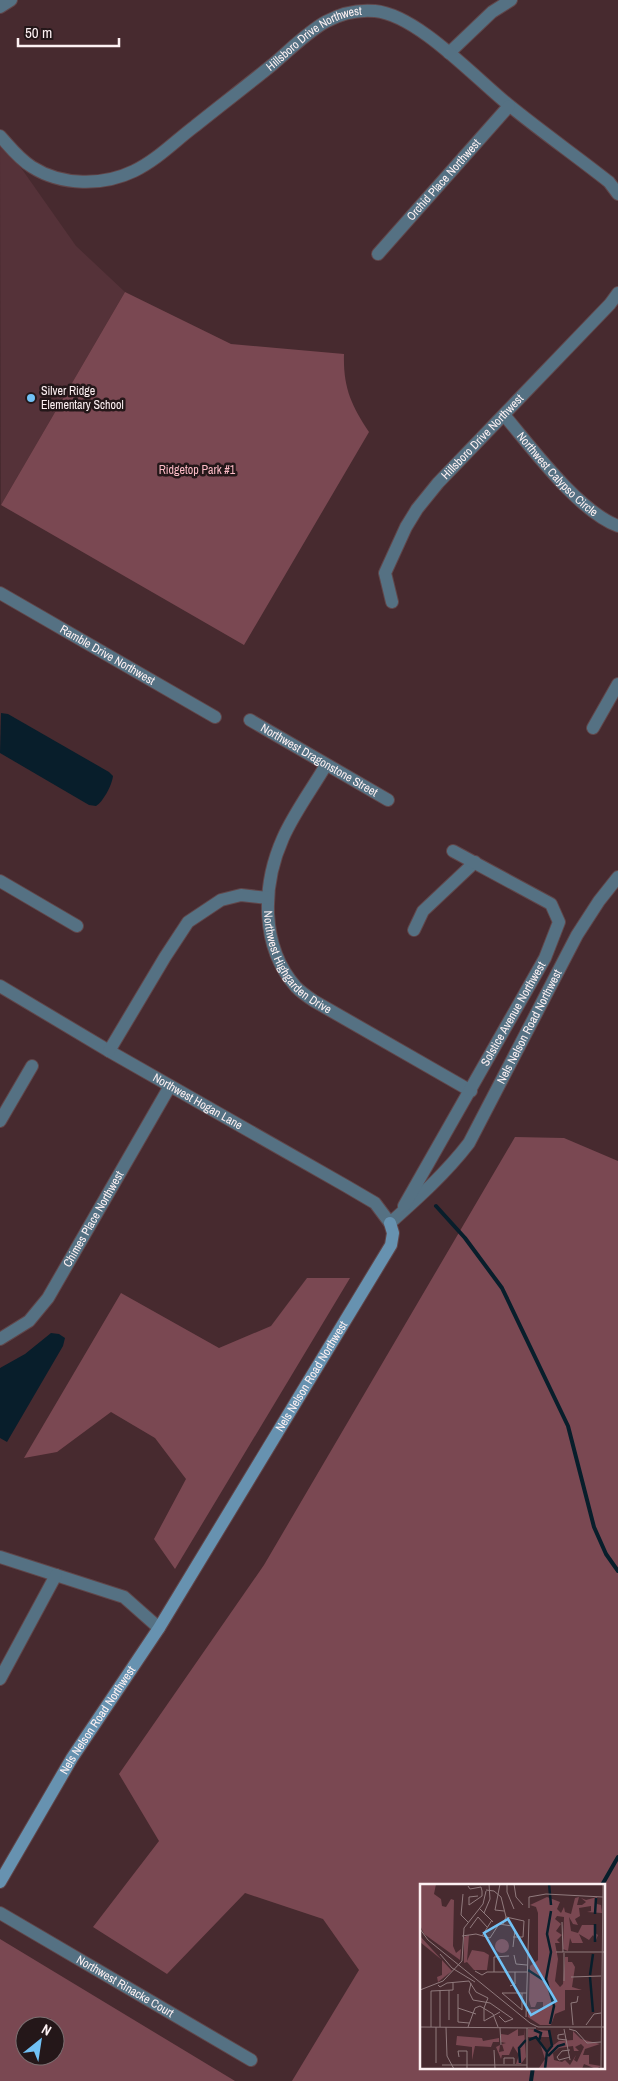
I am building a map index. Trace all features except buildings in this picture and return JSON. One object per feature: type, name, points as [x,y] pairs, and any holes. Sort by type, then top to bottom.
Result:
[{"type":"street","points":[[0,7],[11,0]]},
{"type":"street","points":[[449,53],[492,12],[511,0]]},
{"type":"street","name":"Hillsboro Drive Northwest","points":[[0,136],[31,167],[45,174],[66,180],[90,182],[134,171],[162,153],[236,95],[316,26],[350,12],[377,12],[412,24],[449,53],[509,106],[609,182],[618,194]]},
{"type":"street","name":"Orchid Place Northwest","points":[[378,254],[509,106]]},
{"type":"street","name":"Hillsboro Drive Northwest","points":[[392,602],[385,573],[417,508],[438,483],[610,304],[618,293]]},
{"type":"street","name":"Northwest Calypso Circle","points":[[504,415],[560,480],[592,512],[618,526]]},
{"type":"street","name":"Ramble Drive Northwest","points":[[0,593],[215,718]]},
{"type":"street","points":[[593,728],[618,684]]},
{"type":"street","name":"Northwest Dragonstone Street","points":[[250,720],[388,800]]},
{"type":"street","name":"Northwest Highgarden Drive","points":[[326,765],[284,836],[270,876],[268,898],[273,948],[286,974],[297,988],[314,1001],[471,1091]]},
{"type":"street","name":"Solstice Avenue Northwest","points":[[393,1220],[471,1091],[545,958],[559,922],[551,904],[453,851]]},
{"type":"street","points":[[414,930],[423,911],[475,862]]},
{"type":"street","name":"Nels Nelson Road Northwest","points":[[0,1882],[72,1758],[159,1628],[390,1245],[393,1233],[393,1220],[456,1159],[468,1143],[577,935],[599,901],[618,877]]},
{"type":"street","points":[[0,881],[77,926]]},
{"type":"street","points":[[109,1051],[188,922],[221,900],[241,895],[268,898]]},
{"type":"street","name":"Northwest Hogan Lane","points":[[0,986],[109,1051],[375,1203],[393,1220]]},
{"type":"street","points":[[0,1121],[32,1066]]},
{"type":"street","name":"Chimes Place Northwest","points":[[0,1339],[28,1321],[48,1298],[170,1086]]},
{"type":"street","points":[[0,1557],[124,1597],[159,1628]]},
{"type":"street","points":[[0,1679],[56,1575]]},
{"type":"street","name":"Northwest Rinacke Court","points":[[0,1914],[251,2060]]},
{"type":"shaded area","name":"Silver Ridge Elementary School","points":[[0,138],[76,246],[125,292],[1,505]]},
{"type":"green space","name":"Ridgetop Park #1","points":[[125,292],[231,344],[344,354],[345,376],[349,395],[357,413],[369,432],[244,645],[1,505]]},
{"type":"green space","points":[[515,1137],[564,1138],[618,1161],[618,2081],[292,2081],[359,1970],[323,1919],[245,1893],[167,1974],[93,1927],[159,1841],[119,1774],[264,1565]]},
{"type":"green space","points":[[307,1278],[350,1278],[175,1569],[154,1539],[186,1479],[155,1438],[111,1412],[57,1452],[24,1458],[121,1293],[219,1348],[271,1326]]},
{"type":"green space","points":[[0,1939],[235,2081],[0,2081]]},
{"type":"water","points":[[1,713],[8,714],[109,772],[113,776],[112,780],[107,793],[101,801],[96,806],[89,805],[0,753]]},
{"type":"water","points":[[51,1333],[59,1334],[65,1338],[63,1346],[7,1442],[0,1438],[0,1368],[25,1354]]},
{"type":"waterway","points":[[436,1206],[465,1238],[502,1288],[568,1426],[594,1527],[606,1554],[618,1571]]},
{"type":"waterway","points":[[603,1884],[618,1857]]},
{"type":"waterway","points":[[531,2081],[533,2068]]},
{"type":"place","name":"Silver Ridge Elementary School","points":[[31,398]]}]
